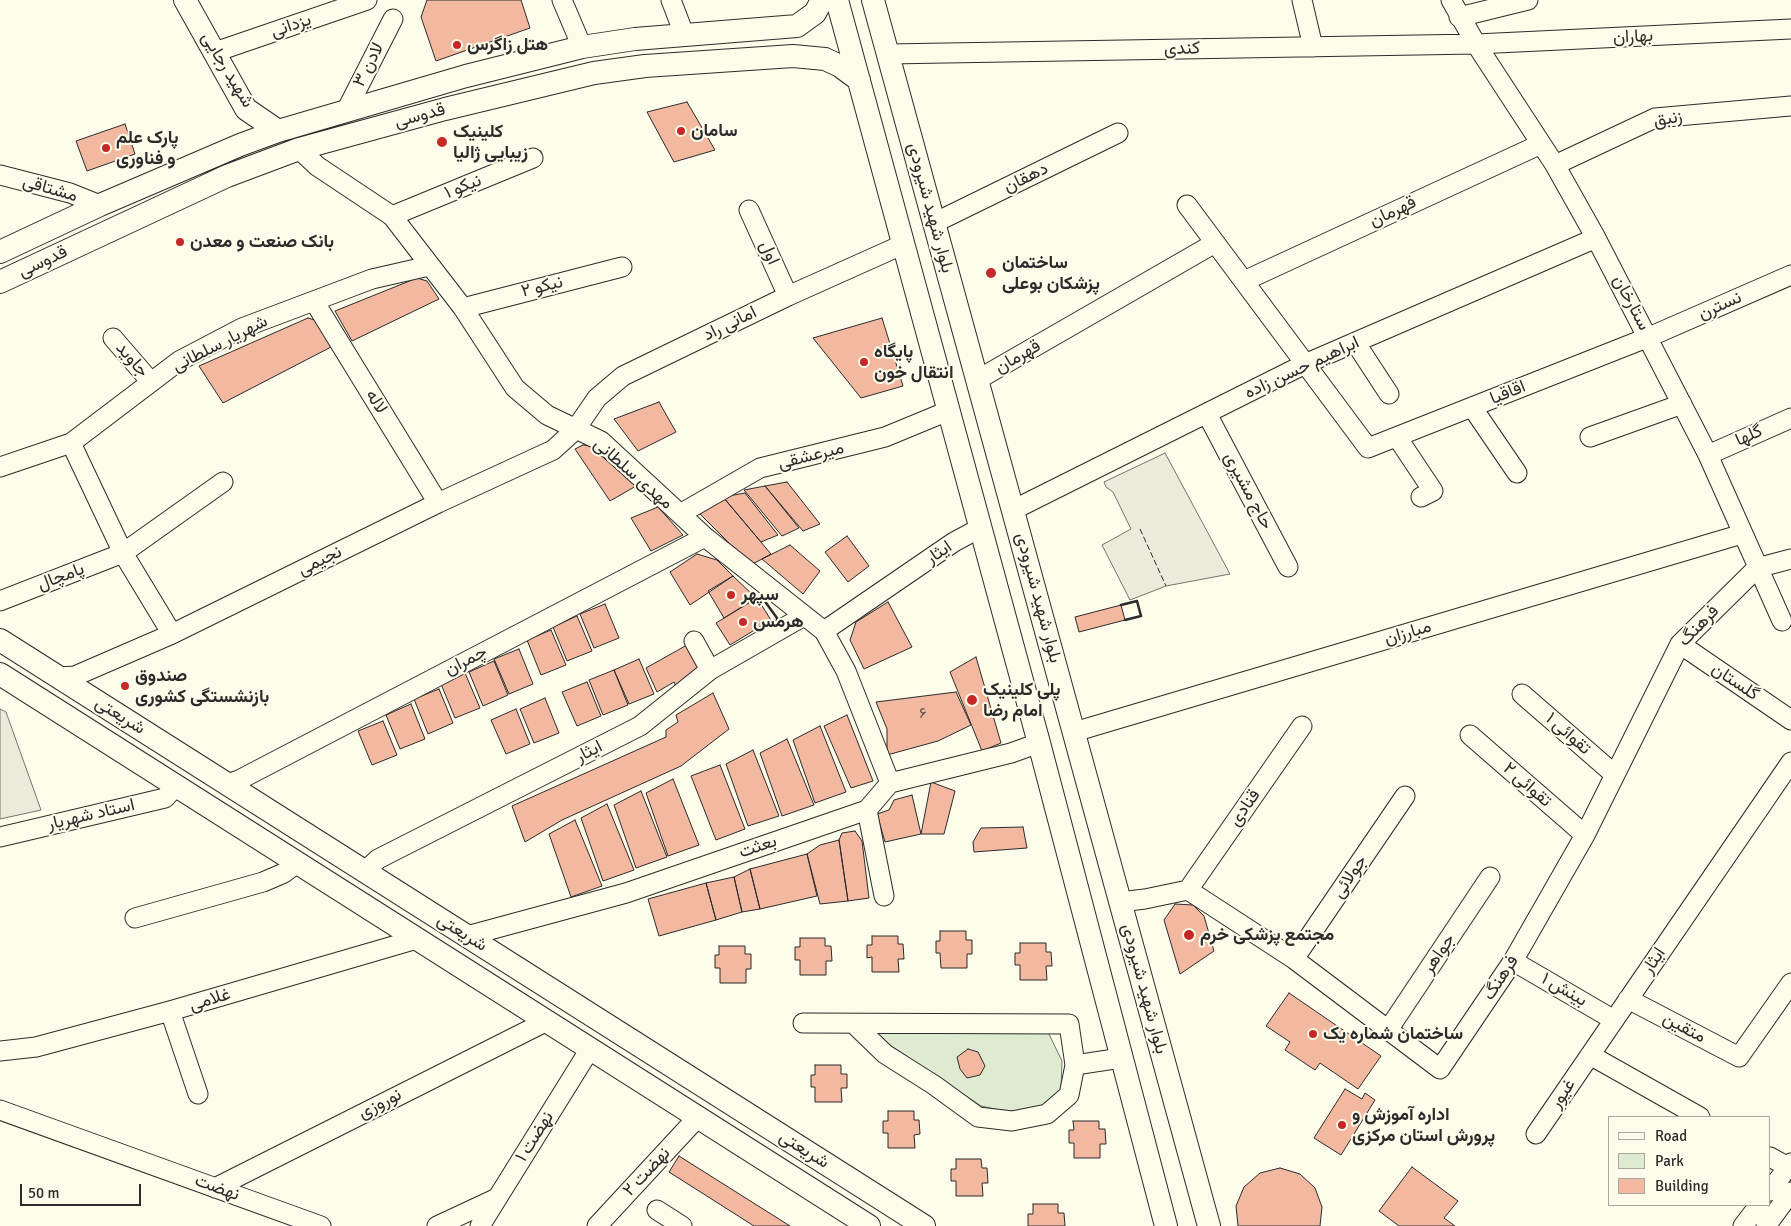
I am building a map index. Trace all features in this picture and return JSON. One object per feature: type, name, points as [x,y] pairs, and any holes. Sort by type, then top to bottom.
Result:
[{"type":"main road","name":"شهید رجایی","points":[[185,0],[246,109],[278,131]]},
{"type":"main road","points":[[797,26],[815,13],[822,0]]},
{"type":"main road","name":"بلوار شهید شیرودی","points":[[837,0],[1039,743],[1165,1224]]},
{"type":"main road","name":"بلوار شهید شیرودی","points":[[873,0],[1209,1226]]},
{"type":"main road","name":"قدوسی","points":[[0,252],[240,145],[278,131],[466,76],[582,47],[684,34],[797,26]]},
{"type":"main road","points":[[793,56],[804,52],[810,47],[811,40],[806,29],[797,26]]},
{"type":"main road","name":"قدوسی","points":[[0,282],[227,176],[299,149],[445,109],[594,73],[655,65],[793,56],[825,59],[840,66],[859,80]]},
{"type":"main road","points":[[240,145],[246,109]]},
{"type":"main road","name":"شریعتی","points":[[0,640],[924,1226]]},
{"type":"main road","name":"شریعتی","points":[[0,674],[869,1226]]},
{"type":"street","name":"یزدانی","points":[[215,52],[367,0]]},
{"type":"street","points":[[562,0],[582,47]]},
{"type":"street","points":[[671,0],[684,34]]},
{"type":"street","points":[[1302,0],[1313,47]]},
{"type":"street","points":[[1455,8],[1528,0]]},
{"type":"street","name":"ستارخان","points":[[1455,8],[1476,44],[1555,165],[1649,337],[1708,455],[1782,621]]},
{"type":"street","name":"لادن ۳","points":[[346,111],[393,19]]},
{"type":"street","name":"بهاران","points":[[1476,44],[1791,30]]},
{"type":"street","name":"کندی","points":[[888,54],[1476,44]]},
{"type":"street","name":"زنبق","points":[[1555,165],[1655,118],[1791,106]]},
{"type":"street","name":"دهقان","points":[[934,223],[1118,133]]},
{"type":"street","name":"قهرمان","points":[[1244,281],[1541,144]]},
{"type":"street","name":"مهدی سلطانی","points":[[299,149],[317,166],[392,216],[463,308],[516,388],[547,415],[601,442],[705,537],[824,631],[846,671],[890,783]]},
{"type":"street","name":"نیکو ۱","points":[[392,216],[533,158]]},
{"type":"street","name":"مشتاقی","points":[[0,175],[70,193],[100,206]]},
{"type":"street","points":[[1186,205],[1305,364]]},
{"type":"street","name":"اول","points":[[749,210],[788,296]]},
{"type":"street","name":"ابراهیم حسن زاده","points":[[1013,510],[1305,364],[1596,238]]},
{"type":"street","name":"قهرمان","points":[[977,380],[1215,243]]},
{"type":"street","name":"امانی راد","points":[[575,430],[597,398],[623,376],[788,296],[904,244]]},
{"type":"street","name":"شهریار سلطانی","points":[[0,467],[71,442],[179,361],[242,328],[372,279],[429,266]]},
{"type":"street","name":"نیکو ۲","points":[[463,308],[622,267]]},
{"type":"street","name":"نسترن","points":[[1649,337],[1791,275]]},
{"type":"street","name":"لاله","points":[[314,301],[438,502]]},
{"type":"street","name":"اقاقیا","points":[[1305,364],[1368,448],[1649,337]]},
{"type":"street","name":"جاوید","points":[[113,338],[151,382]]},
{"type":"street","points":[[1355,342],[1389,394]]},
{"type":"street","points":[[1590,437],[1682,404]]},
{"type":"street","points":[[1472,407],[1517,473]]},
{"type":"street","name":"میرعشقی","points":[[680,514],[760,468],[885,438],[948,410]]},
{"type":"street","name":"حاج مشیری","points":[[1207,414],[1288,567]]},
{"type":"street","name":"گلها","points":[[1708,455],[1791,418]]},
{"type":"street","name":"نجیمی","points":[[58,677],[75,676],[172,634],[438,502],[553,450],[575,430]]},
{"type":"street","points":[[1397,437],[1433,491],[1421,497]]},
{"type":"street","points":[[71,442],[123,553],[172,634]]},
{"type":"street","name":"پامچال","points":[[0,601],[123,553],[223,482]]},
{"type":"street","name":"ایثار","points":[[824,631],[954,542],[980,528]]},
{"type":"street","name":"مبارزان","points":[[1074,732],[1742,534]]},
{"type":"street","name":"چمران","points":[[227,784],[239,780],[705,537]]},
{"type":"street","points":[[1757,568],[1791,559]]},
{"type":"street","name":"فرهنگ","points":[[1188,890],[1294,959],[1440,1069],[1513,961],[1585,835],[1680,644],[1757,568]]},
{"type":"street","name":"ایثار","points":[[365,871],[378,859],[640,726],[710,670],[804,616]]},
{"type":"street","points":[[694,641],[710,670]]},
{"type":"street","name":"گلستان","points":[[1680,644],[1791,720]]},
{"type":"street","name":"تقوائی ۱","points":[[1522,694],[1614,774]]},
{"type":"street","name":"قنادی","points":[[1188,890],[1302,726]]},
{"type":"street","name":"تقوائی ۲","points":[[1470,734],[1585,835]]},
{"type":"street","points":[[884,896],[867,810],[890,783],[1011,753],[1039,743]]},
{"type":"street","name":"ایثار","points":[[1590,1055],[1791,762]]},
{"type":"street","name":"استاد شهریار","points":[[0,837],[166,798],[176,786]]},
{"type":"street","name":"جولائی","points":[[1294,959],[1406,796]]},
{"type":"street","name":"بعثت","points":[[467,936],[626,893],[867,810]]},
{"type":"street","points":[[136,918],[263,882],[284,873],[297,863]]},
{"type":"street","name":"جواهر","points":[[1388,1030],[1490,877]]},
{"type":"street","points":[[1120,902],[1145,900],[1188,890]]},
{"type":"street","name":"غلامی","points":[[0,1051],[36,1047],[170,1011],[417,939]]},
{"type":"street","name":"بینش ۱","points":[[1513,961],[1614,1020]]},
{"type":"street","name":"متقین","points":[[1628,999],[1739,1057],[1790,987]]},
{"type":"street","points":[[170,1011],[198,1094]]},
{"type":"street","name":"نوروزی","points":[[214,1188],[547,1021]]},
{"type":"street","points":[[803,1023],[1069,1024],[1075,1065],[1069,1095],[1047,1114],[1012,1121],[978,1117],[934,1085],[885,1054],[854,1024]]},
{"type":"street","name":"نهضت ۱","points":[[480,1226],[590,1049]]},
{"type":"street","points":[[1590,1055],[1698,1116]]},
{"type":"street","name":"غیور","points":[[1536,1134],[1590,1055]]},
{"type":"street","points":[[1075,1065],[1121,1058]]},
{"type":"street","name":"نهضت","points":[[0,1110],[214,1188],[293,1221],[321,1226]]},
{"type":"street","name":"نهضت ۲","points":[[597,1226],[698,1117]]},
{"type":"street","points":[[1771,1157],[1789,1165],[1771,1190]]},
{"type":"street","points":[[1766,1226],[1791,1192]]},
{"type":"street","points":[[437,1226],[497,1198]]},
{"type":"street","points":[[1743,1226],[1758,1206]]},
{"type":"street","points":[[657,1210],[682,1226]]},
{"type":"green space","points":[[869,1031],[1048,1032],[1062,1061],[1061,1091],[1042,1108],[1014,1113],[981,1106]]},
{"type":"shaded area","points":[[1165,453],[1230,574],[1166,586],[1130,600],[1102,545],[1131,529],[1113,492],[1106,487],[1104,482]]},
{"type":"shaded area","points":[[0,709],[6,712],[41,810],[0,819]]},
{"type":"building","name":"هتل زاگرس","points":[[427,0],[521,0],[530,28],[436,61],[421,17]]},
{"type":"building","name":"سامان","points":[[687,102],[715,150],[674,162],[647,112]]},
{"type":"building","name":"پارک علم و فناوری","points":[[125,124],[135,154],[87,171],[76,141]]},
{"type":"building","points":[[417,278],[427,281],[439,299],[352,341],[335,311]]},
{"type":"building","points":[[308,318],[318,321],[333,346],[223,403],[199,366]]},
{"type":"building","name":"پایگاه انتقال خون","points":[[882,318],[903,386],[861,398],[813,338]]},
{"type":"building","points":[[659,402],[676,432],[638,451],[614,419]]},
{"type":"building","points":[[583,445],[590,446],[636,486],[610,501],[575,449]]},
{"type":"building","points":[[787,482],[820,524],[803,531],[765,486]]},
{"type":"building","points":[[765,486],[799,528],[782,536],[744,490]]},
{"type":"building","points":[[745,493],[778,535],[761,542],[723,497]]},
{"type":"building","points":[[723,497],[771,554],[751,565],[700,514]]},
{"type":"building","points":[[658,507],[683,535],[651,551],[631,518]]},
{"type":"building","points":[[847,536],[869,566],[848,582],[825,552]]},
{"type":"building","points":[[790,545],[820,571],[803,594],[762,559]]},
{"type":"building","points":[[697,554],[717,560],[733,576],[690,605],[670,572]]},
{"type":"building","name":"سپهر","points":[[733,576],[756,598],[724,618],[708,591]]},
{"type":"building","name":"هرمس","points":[[757,598],[771,620],[730,645],[716,623]]},
{"type":"building","points":[[888,602],[912,647],[864,669],[850,640],[856,622]]},
{"type":"building","points":[[605,604],[619,638],[594,648],[580,614]]},
{"type":"building","points":[[1121,605],[1125,620],[1079,632],[1075,617]]},
{"type":"building","points":[[577,616],[592,651],[567,661],[553,627]]},
{"type":"building","points":[[551,630],[566,665],[541,675],[527,640]]},
{"type":"building","points":[[687,645],[701,671],[676,686],[674,682],[657,692],[646,668]]},
{"type":"building","points":[[519,649],[533,684],[509,694],[494,659]]},
{"type":"building","points":[[976,657],[1001,743],[982,751],[950,672]]},
{"type":"building","points":[[639,659],[654,694],[629,704],[614,670]]},
{"type":"building","points":[[494,661],[508,695],[483,706],[469,672]]},
{"type":"building","points":[[614,670],[628,705],[603,715],[589,680]]},
{"type":"building","points":[[465,673],[480,708],[455,718],[441,684]]},
{"type":"building","points":[[587,682],[601,716],[577,726],[562,692]]},
{"type":"building","points":[[439,689],[453,723],[428,734],[414,699]]},
{"type":"building","points":[[956,692],[971,725],[938,741],[887,755],[887,729],[876,702]]},
{"type":"building","points":[[713,693],[729,729],[681,766],[562,820],[525,842],[512,806],[666,737],[666,730],[678,722],[676,715]]},
{"type":"building","points":[[545,698],[559,733],[534,743],[520,709]]},
{"type":"building","points":[[411,704],[425,739],[400,749],[386,715]]},
{"type":"building","points":[[516,709],[530,744],[506,754],[491,720]]},
{"type":"building","points":[[847,715],[873,781],[851,788],[824,726]]},
{"type":"building","points":[[383,721],[397,755],[372,765],[358,731]]},
{"type":"building","points":[[820,726],[846,792],[815,803],[793,740]]},
{"type":"building","points":[[787,739],[814,805],[782,816],[760,753]]},
{"type":"building","points":[[753,750],[779,816],[748,826],[726,764]]},
{"type":"building","points":[[720,765],[745,829],[716,840],[691,776]]},
{"type":"building","points":[[673,779],[699,845],[668,856],[646,793]]},
{"type":"building","points":[[931,782],[955,791],[944,834],[921,834]]},
{"type":"building","points":[[641,791],[667,857],[636,868],[614,805]]},
{"type":"building","points":[[912,795],[921,834],[885,842],[877,814],[889,810],[894,800]]},
{"type":"building","points":[[607,804],[634,870],[603,881],[581,818]]},
{"type":"building","points":[[575,820],[602,886],[571,897],[549,834]]},
{"type":"building","points":[[1023,827],[1027,848],[974,852],[973,842],[981,828]]},
{"type":"building","points":[[855,831],[862,841],[869,898],[848,901],[839,840],[842,833]]},
{"type":"building","points":[[839,840],[848,901],[820,904],[807,854],[820,845]]},
{"type":"building","points":[[807,854],[817,896],[760,909],[750,869]]},
{"type":"building","points":[[750,869],[760,909],[742,912],[734,877]]},
{"type":"building","points":[[734,877],[742,912],[716,920],[706,883]]},
{"type":"building","points":[[706,883],[716,920],[659,936],[648,899]]},
{"type":"building","name":"مجتمع پزشکی خرم","points":[[1175,904],[1193,905],[1204,916],[1214,951],[1180,974],[1164,920]]},
{"type":"building","points":[[940,931],[966,931],[966,940],[972,940],[972,954],[967,954],[967,968],[941,968],[940,953],[936,953],[936,941],[940,941]]},
{"type":"building","points":[[872,936],[898,936],[898,944],[903,944],[904,959],[898,959],[899,972],[872,972],[872,957],[867,958],[867,945],[872,945]]},
{"type":"building","points":[[800,938],[825,938],[825,946],[831,946],[832,961],[826,961],[826,975],[800,975],[800,960],[795,960],[795,947],[800,947]]},
{"type":"building","points":[[1020,943],[1046,943],[1046,952],[1051,952],[1052,966],[1046,966],[1047,980],[1020,980],[1020,965],[1015,965],[1015,953],[1020,953]]},
{"type":"building","points":[[719,946],[745,946],[745,954],[751,954],[751,969],[746,969],[746,983],[720,983],[720,968],[715,968],[715,955],[719,955]]},
{"type":"building","name":"ساختمان شماره یک","points":[[1289,993],[1381,1056],[1358,1089],[1320,1063],[1315,1070],[1285,1050],[1290,1042],[1266,1026]]},
{"type":"building","points":[[968,1049],[978,1052],[985,1066],[980,1075],[967,1078],[960,1069],[957,1057]]},
{"type":"building","points":[[815,1065],[841,1065],[841,1074],[847,1074],[847,1088],[841,1088],[842,1102],[815,1102],[815,1087],[811,1087],[811,1075],[815,1075]]},
{"type":"building","points":[[1345,1089],[1362,1099],[1365,1093],[1375,1100],[1341,1155],[1314,1138]]},
{"type":"building","points":[[888,1111],[914,1111],[914,1120],[919,1120],[920,1134],[914,1135],[915,1148],[888,1148],[888,1133],[883,1133],[883,1121],[888,1121]]},
{"type":"building","points":[[1073,1121],[1099,1121],[1099,1129],[1105,1129],[1106,1144],[1100,1144],[1100,1158],[1074,1158],[1074,1143],[1069,1143],[1069,1130],[1074,1130]]},
{"type":"building","points":[[679,1156],[790,1226],[754,1226],[669,1172]]},
{"type":"building","points":[[956,1159],[981,1159],[982,1168],[987,1168],[988,1183],[982,1183],[983,1196],[956,1196],[956,1181],[951,1181],[951,1169],[956,1169]]},
{"type":"building","points":[[1412,1167],[1458,1201],[1444,1218],[1455,1226],[1399,1226],[1379,1211]]},
{"type":"building","points":[[1280,1168],[1300,1174],[1315,1188],[1322,1207],[1320,1226],[1238,1226],[1236,1206],[1244,1187],[1260,1173]]},
{"type":"building","points":[[1033,1204],[1058,1204],[1058,1213],[1064,1213],[1065,1226],[1028,1226],[1028,1214],[1033,1214]]},
{"type":"fence","points":[[1140,529],[1166,586]]},
{"type":"wall","points":[[757,598],[761,596],[777,618],[777,623]]},
{"type":"wall","points":[[1121,605],[1137,601],[1141,616],[1125,620]]},
{"type":"place","name":"هتل زاگرس","points":[[457,45]]},
{"type":"place","name":"سامان","points":[[681,131]]},
{"type":"place","name":"کلینیک زیبایی ژالیا","points":[[442,142]]},
{"type":"place","name":"پارک علم و فناوری","points":[[106,148]]},
{"type":"place","name":"بانک صنعت و معدن","points":[[180,242]]},
{"type":"place","name":"ساختمان پزشکان بوعلی","points":[[991,273]]},
{"type":"place","name":"پایگاه انتقال خون","points":[[864,362]]},
{"type":"place","name":"سپهر","points":[[731,595]]},
{"type":"place","name":"هرمس","points":[[743,622]]},
{"type":"place","name":"صندوق بازنشستگی کشوری","points":[[125,686]]},
{"type":"place","name":"پلی کلینیک امام رضا","points":[[972,700]]},
{"type":"place","name":"مجتمع پزشکی خرم","points":[[1189,935]]},
{"type":"place","name":"ساختمان شماره یک","points":[[1313,1034]]},
{"type":"place","name":"اداره آموزش و پرورش استان مرکزی","points":[[1342,1125]]}]
